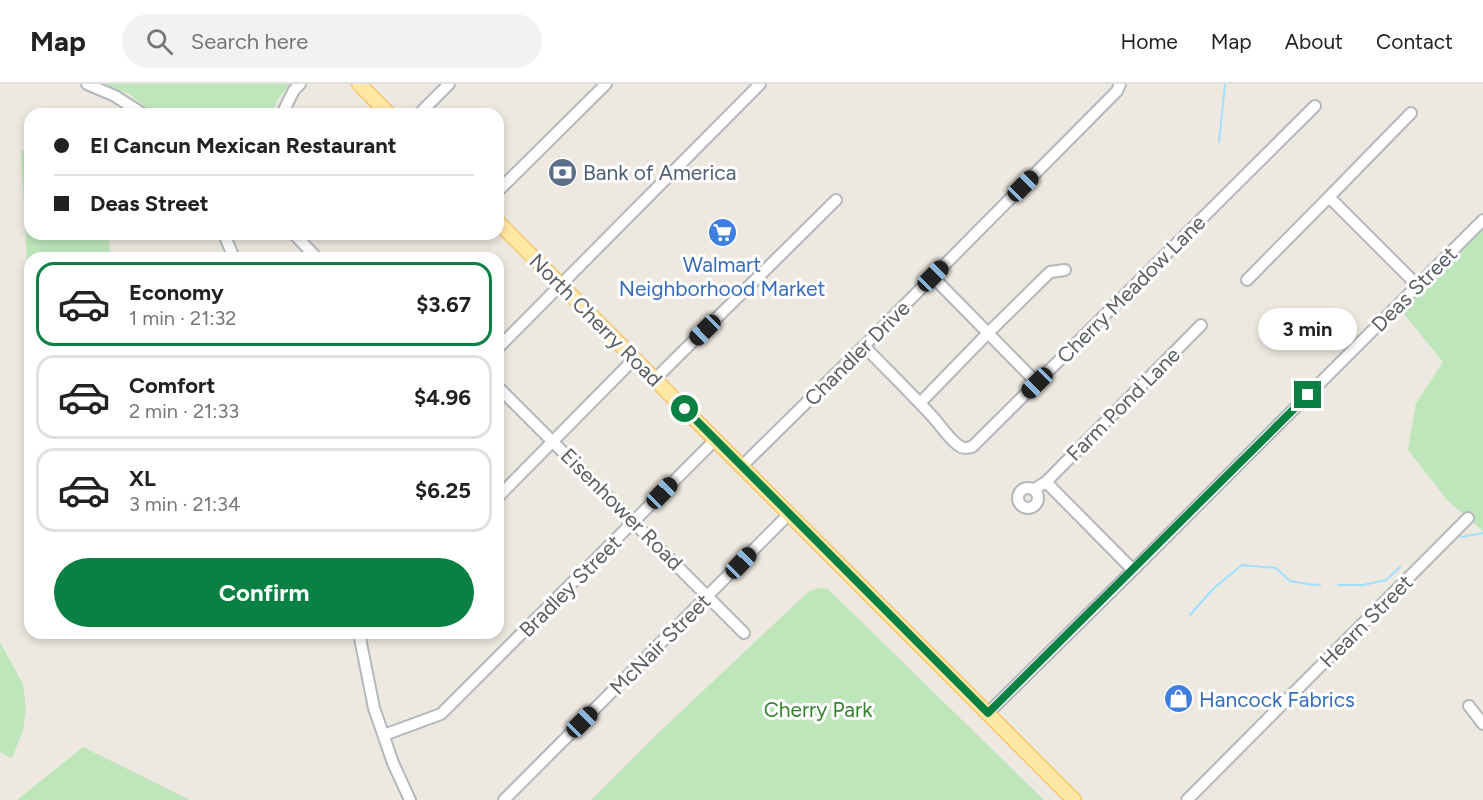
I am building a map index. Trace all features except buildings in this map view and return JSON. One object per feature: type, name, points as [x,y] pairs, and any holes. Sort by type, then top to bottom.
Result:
[{"type":"main road","points":[[359,84],[383,108]]},
{"type":"main road","name":"North Cherry Road","points":[[504,228],[1074,800]]},
{"type":"street","points":[[87,84],[133,108]]},
{"type":"street","points":[[285,108],[294,90],[300,84]]},
{"type":"street","points":[[425,108],[449,84]]},
{"type":"street","points":[[504,185],[606,84]]},
{"type":"street","points":[[504,342],[760,84]]},
{"type":"street","name":"Chandler Drive","points":[[742,466],[1117,91],[1120,84]]},
{"type":"street","name":"Cherry Meadow Lane","points":[[920,403],[957,445],[967,448],[975,445],[1316,106]]},
{"type":"street","points":[[1247,280],[1411,113]]},
{"type":"street","points":[[1329,197],[1417,285]]},
{"type":"street","points":[[655,379],[836,200]]},
{"type":"street","name":"Deas Street","points":[[988,713],[1483,220]]},
{"type":"street","points":[[300,240],[310,252]]},
{"type":"street","points":[[864,346],[920,403],[1050,272],[1065,270]]},
{"type":"street","points":[[933,276],[1037,383]]},
{"type":"street","name":"Farm Pond Lane","points":[[1033,490],[1046,482],[1201,325]]},
{"type":"street","points":[[504,491],[634,359]]},
{"type":"street","name":"Eisenhower Road","points":[[504,393],[744,633]]},
{"type":"street","name":"Bradley Street","points":[[384,735],[441,714],[715,440]]},
{"type":"street","points":[[1046,482],[1133,570]]},
{"type":"street","name":"McNair Street","points":[[504,800],[789,514]]},
{"type":"street","name":"Hearn Street","points":[[1187,800],[1468,518]]},
{"type":"street","points":[[360,639],[374,708],[393,763],[410,800]]},
{"type":"street","points":[[1468,706],[1483,724]]},
{"type":"green space","points":[[101,84],[290,84],[278,99],[274,108],[147,108],[129,94]]},
{"type":"green space","points":[[21,151],[24,151],[24,205]]},
{"type":"green space","points":[[1483,228],[1483,531],[1448,501],[1408,450],[1416,403],[1443,362],[1400,309]]},
{"type":"green space","points":[[26,240],[109,240],[110,252],[27,252]]},
{"type":"green space","name":"Cherry Park","points":[[818,588],[828,589],[1044,800],[591,800],[654,737],[808,592]]},
{"type":"green space","points":[[0,642],[23,684],[26,710],[23,731],[12,758],[0,752]]},
{"type":"green space","points":[[83,747],[188,799],[189,800],[17,800]]},
{"type":"waterway","points":[[1219,142],[1225,84]]},
{"type":"waterway","points":[[1461,537],[1483,533]]},
{"type":"waterway","points":[[1190,615],[1214,588],[1242,565],[1276,568],[1290,581],[1320,585]]},
{"type":"waterway","points":[[1338,585],[1363,585],[1386,580],[1400,567]]},
{"type":"place","name":"Bank of America","points":[[562,172]]},
{"type":"place","name":"Walmart Neighborhood Market","points":[[722,233]]},
{"type":"place","name":"Hancock Fabrics","points":[[1178,699]]},
{"type":"route","points":[[685,409],[988,713],[1308,395]]}]
